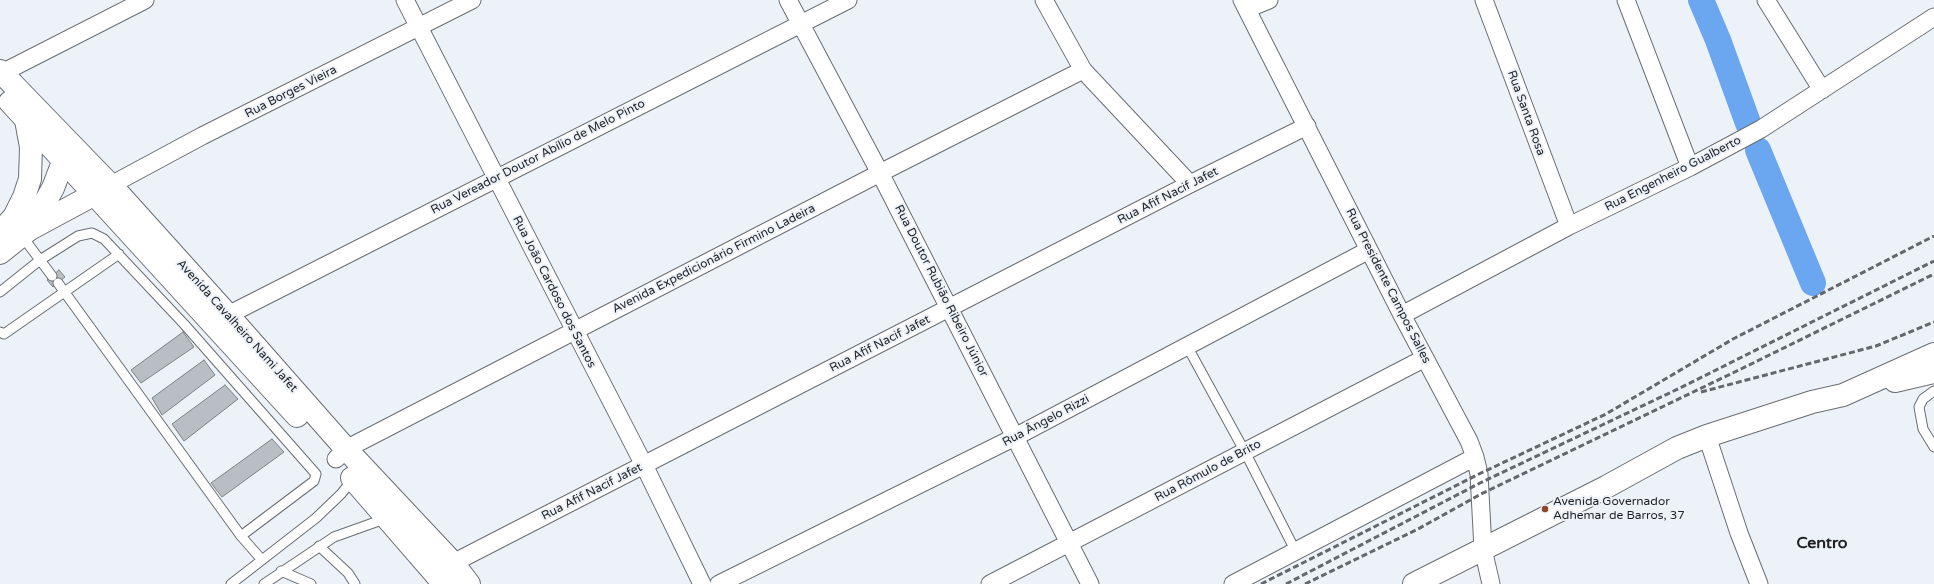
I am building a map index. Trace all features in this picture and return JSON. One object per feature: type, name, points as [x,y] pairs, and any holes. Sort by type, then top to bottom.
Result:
[{"type":"main road","name":"Avenida Cavalheiro Nami Jafet","points":[[0,78],[26,120],[63,162],[103,190],[228,315],[341,454],[353,478],[444,584]]},
{"type":"main road","name":"Avenida Cavalheiro Nami Jafet","points":[[0,78],[67,140],[103,190],[217,327],[341,454],[454,562],[469,584]]},
{"type":"main road","points":[[0,232],[14,217],[24,197],[30,179],[31,147],[26,120]]},
{"type":"main road","points":[[26,232],[53,188],[63,162],[67,140]]},
{"type":"main road","points":[[0,253],[26,232],[103,190]]},
{"type":"main road","points":[[1855,390],[1934,354]]},
{"type":"main road","points":[[1414,584],[1606,486],[1657,458],[1707,436],[1855,390],[1934,372]]},
{"type":"street","points":[[0,78],[146,0]]},
{"type":"street","name":"Rua João Cardoso dos Santos","points":[[405,0],[644,465],[702,584]]},
{"type":"street","name":"Rua Borges Vieira","points":[[103,190],[202,136],[472,0]]},
{"type":"street","name":"Rua Doutor Rubião Ribeiro Júnior","points":[[788,0],[950,308],[1090,584]]},
{"type":"street","name":"Rua Vereador Doutor Abílio de Melo Pinto","points":[[228,315],[848,0]]},
{"type":"street","points":[[1044,0],[1083,70],[1190,184]]},
{"type":"street","points":[[1245,5],[1269,0]]},
{"type":"street","name":"Rua Santa Rosa","points":[[1484,0],[1568,226]]},
{"type":"street","points":[[1626,0],[1690,166]]},
{"type":"street","points":[[1766,0],[1822,90]]},
{"type":"street","name":"Rua Presidente Campos Salles","points":[[1245,5],[1402,315],[1469,440],[1475,457],[1481,494],[1483,549],[1491,584]]},
{"type":"street","name":"Rua Engenheiro Gualberto","points":[[1402,315],[1568,226],[1690,166],[1761,128],[1934,17]]},
{"type":"street","name":"Avenida Expedicionário Firmino Ladeira","points":[[341,454],[574,331],[1083,70]]},
{"type":"street","name":"Rua Afif Nacif Jafet","points":[[454,562],[1190,184],[1307,126]]},
{"type":"street","name":"Rua Ângelo Rizzi","points":[[719,584],[1015,437],[1369,250]]},
{"type":"street","name":"Rua Rômulo de Brito","points":[[990,584],[1425,358]]},
{"type":"street","points":[[1707,436],[1739,533],[1759,584]]},
{"type":"street","points":[[1233,584],[1295,550],[1475,457]]},
{"type":"lane","points":[[26,232],[40,260],[241,536],[262,560]]},
{"type":"lane","points":[[0,292],[40,260],[85,233],[98,235],[119,254],[232,378],[316,474],[314,481],[241,536]]},
{"type":"lane","points":[[0,332],[4,334],[119,254]]},
{"type":"lane","points":[[1187,346],[1295,550]]},
{"type":"lane","points":[[1934,391],[1923,400],[1919,408],[1923,429],[1934,448]]},
{"type":"lane","points":[[231,584],[316,518],[341,494],[353,478]]},
{"type":"lane","points":[[264,584],[281,571],[334,537],[350,530],[388,518]]},
{"type":"lane","points":[[319,546],[348,573],[355,584]]},
{"type":"lane","points":[[281,571],[311,584]]},
{"type":"building","points":[[59,270],[65,277],[53,287],[47,280]]},
{"type":"building","points":[[183,332],[194,347],[141,383],[131,370]]},
{"type":"building","points":[[204,360],[215,375],[162,415],[152,398]]},
{"type":"building","points":[[225,385],[238,399],[184,441],[172,424]]},
{"type":"building","points":[[272,439],[284,452],[222,497],[211,483]]},
{"type":"waterway","points":[[1701,0],[1718,40],[1748,123]]},
{"type":"waterway","points":[[1758,150],[1813,283]]},
{"type":"railway","points":[[1261,584],[1479,474],[1606,414],[1733,339],[1934,236]]},
{"type":"railway","points":[[1286,584],[1480,483],[1680,388],[1934,261]]},
{"type":"railway","points":[[1305,584],[1418,529],[1481,494],[1934,274]]},
{"type":"railway","points":[[1701,392],[1876,346],[1934,322]]},
{"type":"place","name":"Avenida Governador Adhemar de Barros, 37","points":[[1545,509]]},
{"type":"district","name":"Centro","points":[[1822,544]]}]
